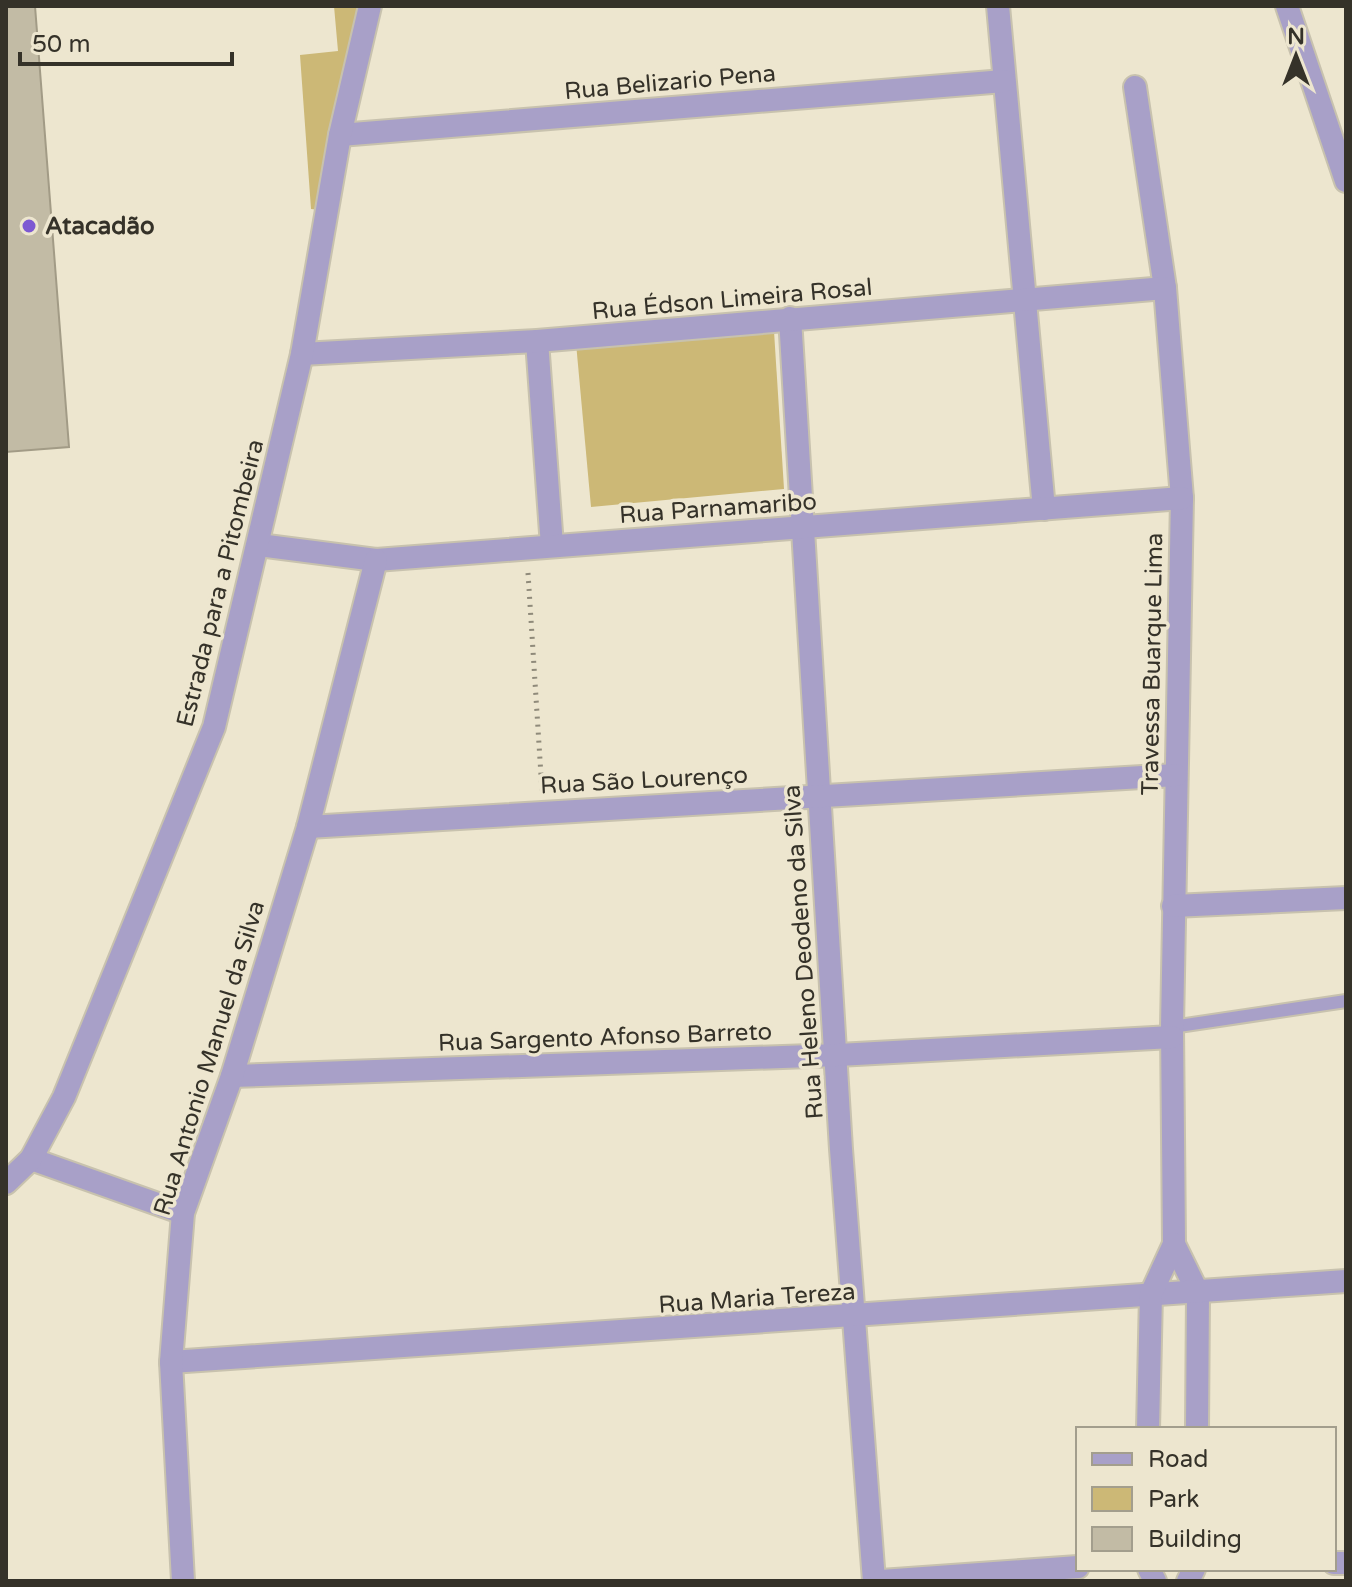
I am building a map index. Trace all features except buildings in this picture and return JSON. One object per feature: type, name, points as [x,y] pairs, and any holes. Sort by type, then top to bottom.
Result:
[{"type":"street","name":"Estrada para a Pitombeira","points":[[6,1183],[31,1159],[64,1097],[214,727],[302,354],[340,135],[370,6]]},
{"type":"street","points":[[998,6],[1044,509]]},
{"type":"street","points":[[1287,6],[1346,181]]},
{"type":"street","name":"Rua Belizario Pena","points":[[340,135],[1004,81]]},
{"type":"street","name":"Travessa Buarque Lima","points":[[1135,87],[1165,288],[1182,498],[1173,906],[1174,1244]]},
{"type":"street","name":"Rua Édson Limeira Rosal","points":[[302,354],[537,341],[790,318],[1023,303],[1165,288]]},
{"type":"street","name":"Rua Heleno Deodeno da Silva","points":[[790,318],[800,527],[838,1055],[853,1317],[874,1581]]},
{"type":"street","points":[[537,341],[552,546]]},
{"type":"street","name":"Rua Parnamaribo","points":[[259,545],[376,560],[1182,498]]},
{"type":"street","name":"Rua Antonio Manuel da Silva","points":[[183,1581],[171,1362],[183,1213],[232,1076],[308,827],[376,560]]},
{"type":"street","name":"Rua São Lourenço","points":[[308,827],[1176,775]]},
{"type":"street","points":[[1173,906],[1346,898]]},
{"type":"street","name":"Rua Sargento Afonso Barreto","points":[[232,1076],[838,1055],[1172,1032]]},
{"type":"street","points":[[31,1159],[183,1213]]},
{"type":"street","points":[[1174,1244],[1198,1293],[1197,1427]]},
{"type":"street","points":[[1148,1427],[1151,1294],[1174,1244]]},
{"type":"street","name":"Rua Maria Tereza","points":[[171,1362],[1346,1281]]},
{"type":"street","points":[[881,1581],[1076,1567]]},
{"type":"lane","points":[[1172,1032],[1346,1001]]},
{"type":"path","points":[[526,549],[544,812]]},
{"type":"green space","points":[[334,6],[364,6],[321,210],[311,209],[300,55],[338,51]]},
{"type":"green space","points":[[774,331],[784,489],[591,507],[576,343]]},
{"type":"place","name":"Atacadão","points":[[29,226]]}]
